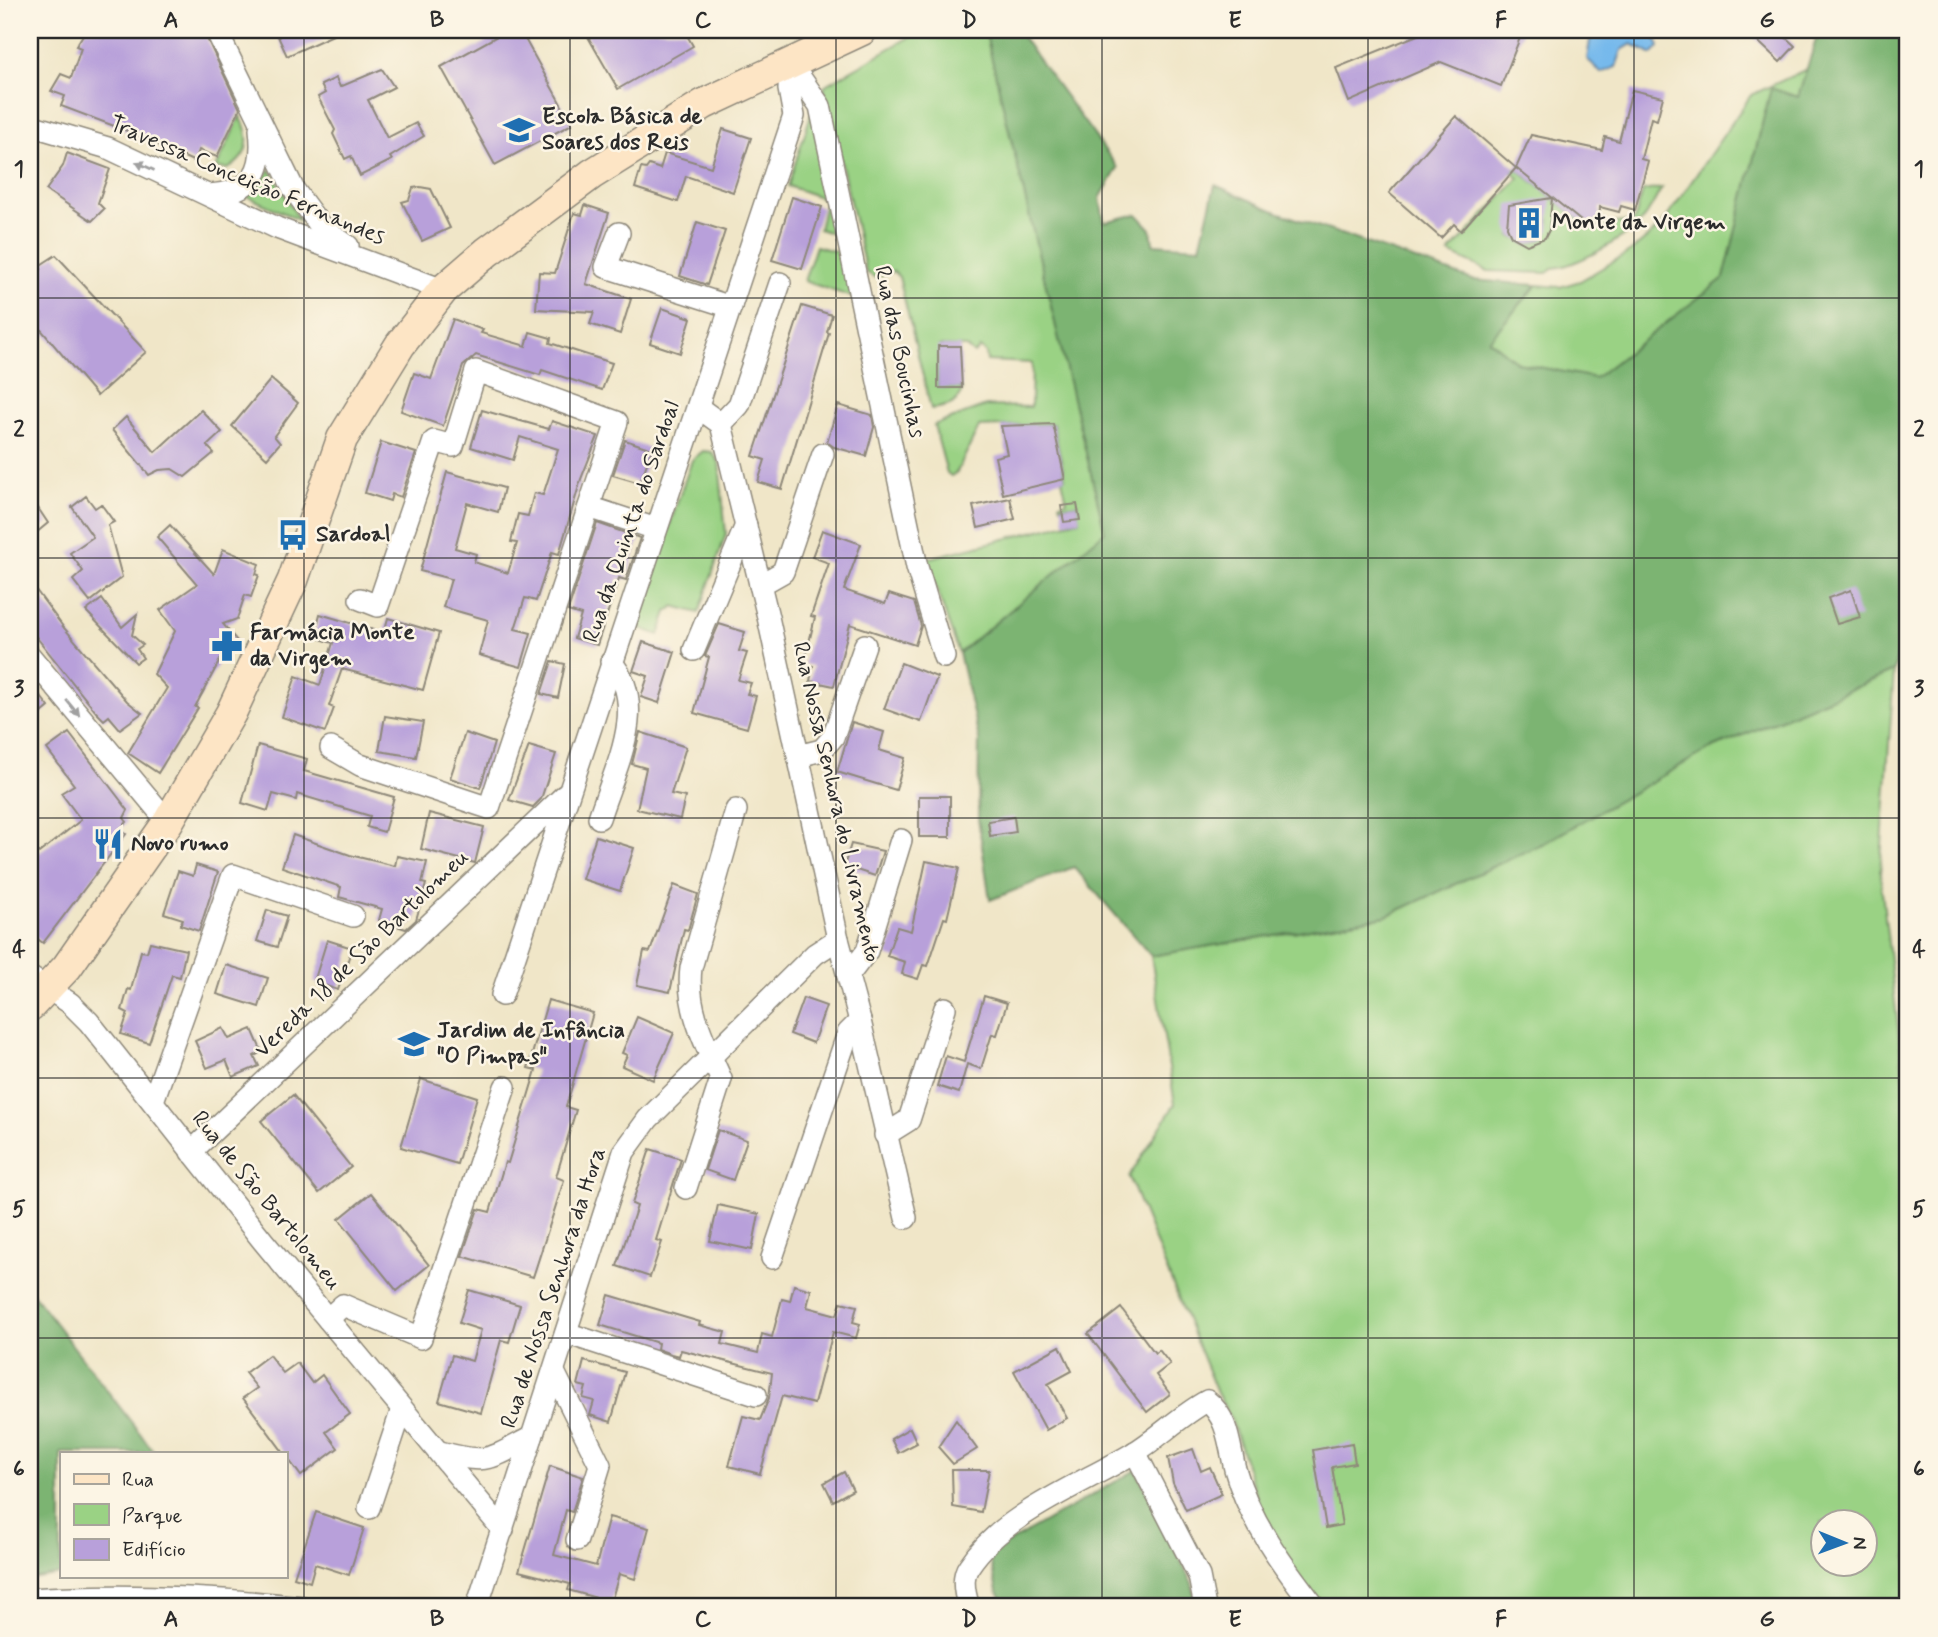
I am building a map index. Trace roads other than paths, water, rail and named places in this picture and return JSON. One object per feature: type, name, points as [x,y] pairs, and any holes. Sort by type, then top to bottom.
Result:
[{"type":"main road","points":[[35,991],[67,967],[168,822],[231,713],[293,580],[342,439],[400,345],[443,290],[487,252],[592,174],[704,104],[862,30]]},
{"type":"street","points":[[216,30],[294,190],[322,228],[373,263]]},
{"type":"street","name":"Rua da Quinta do Sardoal","points":[[502,995],[794,116],[789,89],[791,64]]},
{"type":"street","name":"Rua das Boucinhas","points":[[791,64],[820,106],[917,567],[944,657]]},
{"type":"street","points":[[206,195],[233,193],[250,182],[261,163],[259,119]]},
{"type":"street","name":"Travessa Conceição Fernandes","points":[[30,125],[108,148],[277,228],[443,290]]},
{"type":"street","points":[[619,233],[606,267],[731,307]]},
{"type":"street","points":[[699,408],[721,424],[739,405],[780,283]]},
{"type":"street","points":[[331,748],[360,765],[489,808],[617,422],[476,371],[453,446],[434,441],[378,606],[360,599]]},
{"type":"street","name":"Rua Nossa Senhora do Livramento","points":[[721,424],[760,585],[838,939],[906,1219]]},
{"type":"street","points":[[760,585],[783,572],[823,454]]},
{"type":"street","points":[[589,507],[656,529]]},
{"type":"street","points":[[694,650],[746,525]]},
{"type":"street","points":[[798,756],[821,750],[833,737],[865,645]]},
{"type":"street","points":[[30,656],[168,822]]},
{"type":"street","points":[[599,818],[630,718],[624,676],[611,662]]},
{"type":"street","name":"Vereda 18 de São Bartolomeu","points":[[191,1152],[568,792]]},
{"type":"street","points":[[686,1188],[721,1079],[692,1008],[690,978],[736,810]]},
{"type":"street","points":[[848,976],[867,951],[901,840]]},
{"type":"street","points":[[153,1101],[233,875],[354,916]]},
{"type":"street","name":"Rua de Nossa Senhora da Hora","points":[[477,1607],[555,1374],[624,1152],[648,1119],[815,954],[838,939]]},
{"type":"street","name":"Rua de São Bartolomeu","points":[[35,991],[70,1003],[89,1022],[191,1152],[503,1530]]},
{"type":"street","points":[[885,1135],[909,1120],[945,1008]]},
{"type":"street","points":[[772,1258],[848,1033],[860,1021]]},
{"type":"street","points":[[328,1319],[343,1305],[421,1338],[505,1087]]},
{"type":"street","points":[[566,1333],[756,1395]]},
{"type":"street","points":[[555,1374],[600,1465],[578,1540]]},
{"type":"street","points":[[969,1607],[964,1593],[967,1568],[992,1539],[1058,1494],[1135,1452],[1180,1416],[1208,1401],[1222,1416],[1238,1479],[1276,1556],[1315,1607]]},
{"type":"street","points":[[369,1508],[402,1409]]},
{"type":"street","points":[[440,1452],[475,1462],[497,1455],[533,1437]]},
{"type":"street","points":[[1135,1452],[1199,1576],[1205,1607]]},
{"type":"street","points":[[30,1599],[78,1595],[213,1598],[302,1607]]},
{"type":"water","points":[[1601,30],[1653,30],[1659,47],[1652,55],[1632,44],[1622,50],[1616,67],[1601,73],[1587,59],[1590,40]]},
{"type":"place","name":"Escola Básica de Soares dos Reis","points":[[519,130]]},
{"type":"place","name":"Monte da Virgem","points":[[1529,223]]},
{"type":"place","name":"Sardoal","points":[[293,535]]},
{"type":"place","name":"Farmácia Monte da Virgem","points":[[227,646]]},
{"type":"place","name":"Novo rumo","points":[[108,844]]},
{"type":"place","name":"Jardim de Infância \"O Pimpas\"","points":[[414,1044]]}]
